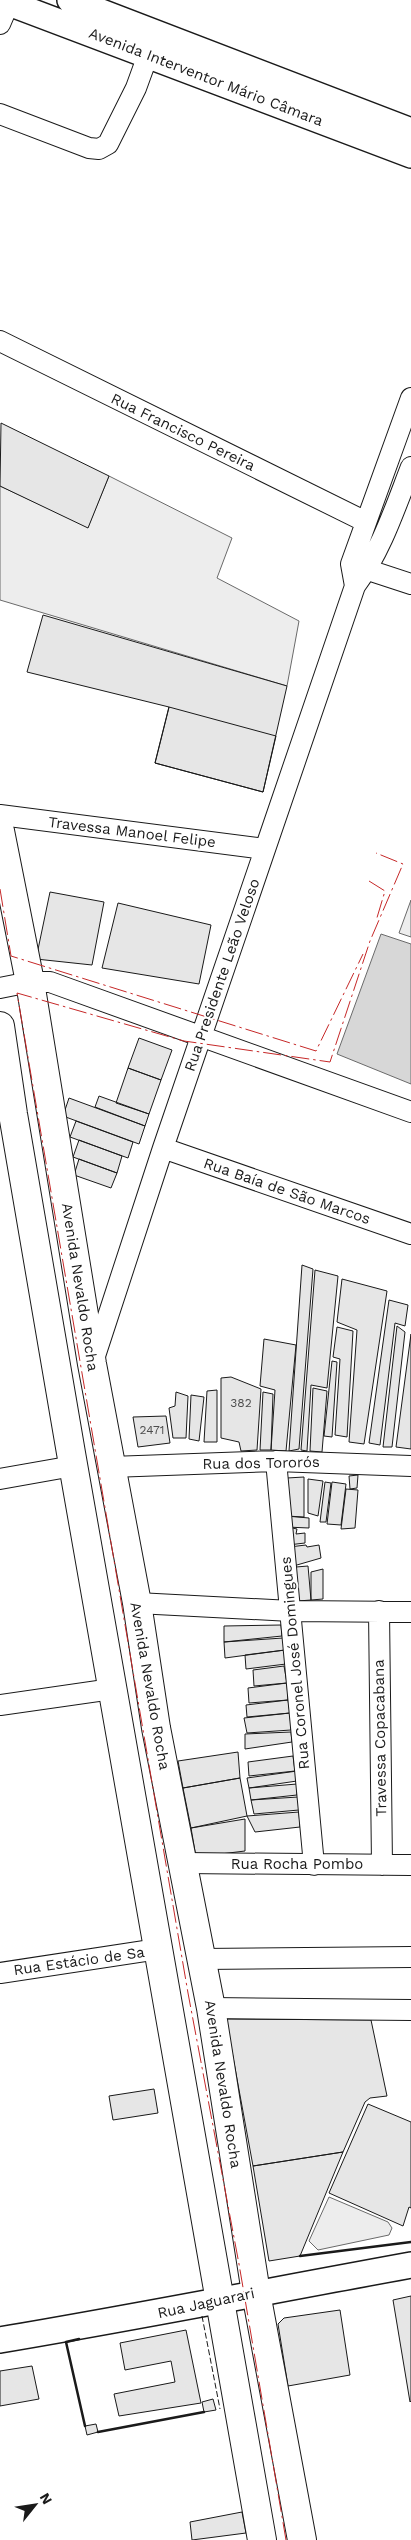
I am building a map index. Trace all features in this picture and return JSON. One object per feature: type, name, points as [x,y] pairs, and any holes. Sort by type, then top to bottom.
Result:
[{"type":"highway","name":"Avenida Nevaldo Rocha","points":[[0,831],[30,982],[92,1364],[136,1602],[156,1728],[211,2008],[256,2293],[302,2540]]},
{"type":"highway","points":[[0,1026],[6,1115],[73,1466],[262,2540]]},
{"type":"main road","name":"Avenida Interventor Mário Câmara","points":[[70,0],[411,131]]},
{"type":"main road","name":"Avenida Interventor Mário Câmara","points":[[3,9],[148,55],[411,155]]},
{"type":"main road","name":"Rua Jaguarari","points":[[0,2340],[411,2265]]},
{"type":"street","points":[[0,114],[89,148],[104,148],[108,144],[136,88],[148,55]]},
{"type":"street","name":"Rua Francisco Pereira","points":[[0,341],[366,522]]},
{"type":"street","name":"Rua Presidente Leão Veloso","points":[[92,1364],[163,1148],[355,586],[366,522],[411,398]]},
{"type":"street","name":"Rua Presidente Leão Veloso","points":[[359,567],[411,467]]},
{"type":"street","points":[[359,567],[411,584]]},
{"type":"street","name":"Travessa Manoel Felipe","points":[[0,815],[265,849]]},
{"type":"street","points":[[0,988],[30,982],[50,982],[202,1035],[411,1112]]},
{"type":"street","name":"Rua Baía de São Marcos","points":[[163,1148],[411,1234]]},
{"type":"street","name":"Rua dos Tororós","points":[[110,1467],[276,1461],[411,1466]]},
{"type":"street","name":"Rua Coronel José Domingues","points":[[276,1461],[314,1864]]},
{"type":"street","points":[[0,1479],[73,1466]]},
{"type":"street","points":[[136,1602],[291,1611],[411,1612]]},
{"type":"street","name":"Travessa Copacabana","points":[[379,1611],[382,1865]]},
{"type":"street","points":[[0,1705],[112,1689]]},
{"type":"street","name":"Rua Rocha Pombo","points":[[184,1863],[411,1865]]},
{"type":"street","name":"Rua Estácio de Sa","points":[[0,1973],[158,1949]]},
{"type":"street","points":[[202,1959],[411,1957]]},
{"type":"street","points":[[211,2008],[411,2010]]},
{"type":"shaded area","points":[[109,476],[232,538],[217,578],[299,621],[287,686],[0,600],[0,486],[88,527]]},
{"type":"shaded area","points":[[411,900],[411,937],[399,933]]},
{"type":"shaded area","points":[[381,934],[411,944],[411,1084],[337,1054]]},
{"type":"shaded area","points":[[329,2197],[388,2222],[392,2228],[389,2235],[318,2250],[309,2241]]},
{"type":"building","points":[[1,423],[109,476],[88,528],[0,486]]},
{"type":"building","points":[[43,615],[287,686],[263,792],[155,763],[169,707],[27,672]]},
{"type":"building","points":[[169,707],[276,736],[263,792],[155,763]]},
{"type":"building","points":[[50,892],[104,902],[92,965],[36,959]]},
{"type":"building","points":[[118,903],[211,925],[199,984],[102,968]]},
{"type":"building","points":[[139,1038],[172,1050],[161,1080],[128,1068]]},
{"type":"building","points":[[128,1068],[161,1080],[149,1114],[116,1103]]},
{"type":"building","points":[[99,1096],[149,1114],[145,1126],[95,1107]]},
{"type":"building","points":[[69,1098],[145,1126],[139,1144],[63,1116]]},
{"type":"building","points":[[76,1121],[133,1142],[128,1158],[70,1137]]},
{"type":"building","points":[[79,1140],[122,1156],[117,1173],[73,1157]]},
{"type":"building","points":[[79,1159],[117,1173],[111,1188],[74,1175]]},
{"type":"building","points":[[302,1265],[313,1269],[299,1449],[289,1451]]},
{"type":"building","points":[[315,1270],[338,1276],[327,1388],[311,1385],[307,1451],[301,1450]]},
{"type":"building","points":[[342,1279],[387,1291],[364,1444],[349,1442],[357,1330],[337,1322]]},
{"type":"building","points":[[389,1300],[408,1305],[405,1326],[395,1323],[380,1445],[369,1443]]},
{"type":"building","points":[[397,1326],[405,1332],[392,1447],[383,1447]]},
{"type":"building","points":[[337,1327],[353,1331],[347,1437],[335,1435],[340,1359],[333,1357]]},
{"type":"building","points":[[411,1334],[411,1449],[396,1447]]},
{"type":"building","points":[[264,1339],[296,1345],[286,1451],[271,1450],[275,1390],[260,1386]]},
{"type":"building","points":[[332,1361],[337,1362],[332,1437],[324,1436]]},
{"type":"building","points":[[231,1377],[261,1389],[257,1450],[241,1451],[239,1442],[221,1438],[221,1378]]},
{"type":"building","points":[[313,1388],[327,1391],[322,1452],[310,1451]]},
{"type":"building","points":[[217,1390],[217,1442],[204,1442],[207,1391]]},
{"type":"building","points":[[176,1392],[188,1396],[186,1438],[173,1438],[169,1408],[175,1406]]},
{"type":"building","points":[[263,1392],[273,1394],[271,1450],[260,1450]]},
{"type":"building","points":[[191,1395],[204,1397],[199,1441],[189,1439]]},
{"type":"building","points":[[166,1416],[170,1443],[138,1447],[133,1417]]},
{"type":"building","points":[[358,1475],[357,1488],[350,1489],[349,1476]]},
{"type":"building","points":[[304,1477],[304,1517],[286,1516],[287,1478]]},
{"type":"building","points":[[308,1479],[323,1481],[318,1516],[308,1513]]},
{"type":"building","points":[[325,1482],[331,1483],[326,1522],[320,1522]]},
{"type":"building","points":[[332,1482],[346,1484],[341,1525],[327,1524]]},
{"type":"building","points":[[346,1489],[358,1490],[355,1528],[341,1529]]},
{"type":"building","points":[[286,1516],[309,1518],[309,1528],[286,1527]]},
{"type":"building","points":[[288,1527],[297,1529],[296,1534],[305,1533],[305,1543],[288,1545]]},
{"type":"building","points":[[306,1545],[307,1547],[319,1545],[321,1558],[290,1567],[289,1547]]},
{"type":"building","points":[[308,1566],[311,1600],[298,1601],[296,1567]]},
{"type":"building","points":[[323,1569],[323,1599],[311,1600],[311,1572]]},
{"type":"building","points":[[281,1625],[282,1636],[224,1642],[224,1626]]},
{"type":"building","points":[[283,1638],[285,1650],[225,1658],[224,1642]]},
{"type":"building","points":[[285,1650],[286,1664],[246,1669],[245,1655]]},
{"type":"building","points":[[284,1666],[287,1683],[254,1686],[253,1670]]},
{"type":"building","points":[[287,1683],[288,1700],[249,1703],[248,1688]]},
{"type":"building","points":[[288,1700],[290,1713],[247,1717],[246,1705]]},
{"type":"building","points":[[290,1713],[291,1730],[247,1733],[244,1718]]},
{"type":"building","points":[[291,1732],[292,1742],[245,1749],[245,1734]]},
{"type":"building","points":[[238,1752],[240,1778],[183,1788],[178,1761]]},
{"type":"building","points":[[293,1756],[295,1771],[249,1776],[248,1762]]},
{"type":"building","points":[[297,1771],[297,1781],[249,1788],[247,1778]]},
{"type":"building","points":[[240,1778],[247,1816],[191,1828],[183,1788]]},
{"type":"building","points":[[297,1784],[297,1795],[251,1800],[249,1788]]},
{"type":"building","points":[[298,1797],[299,1810],[254,1814],[251,1800]]},
{"type":"building","points":[[299,1812],[300,1827],[255,1832],[247,1816]]},
{"type":"building","points":[[245,1819],[245,1851],[196,1857],[191,1828]]},
{"type":"building","points":[[226,2019],[371,2020],[387,2096],[370,2098],[365,2102],[343,2152],[253,2166]]},
{"type":"building","points":[[154,2089],[158,2113],[113,2120],[109,2096]]},
{"type":"building","points":[[368,2104],[411,2122],[411,2208],[409,2207],[403,2226],[329,2193]]},
{"type":"building","points":[[343,2152],[300,2256],[269,2261],[253,2166]]},
{"type":"building","points":[[411,2296],[411,2401],[410,2402],[393,2300]]},
{"type":"building","points":[[340,2310],[350,2375],[288,2386],[278,2324],[284,2318]]},
{"type":"building","points":[[186,2330],[201,2403],[119,2416],[114,2394],[175,2382],[171,2361],[125,2370],[120,2343]]},
{"type":"building","points":[[32,2366],[39,2399],[0,2406],[0,2371]]},
{"type":"building","points":[[213,2399],[216,2410],[204,2412],[202,2402]]},
{"type":"building","points":[[96,2424],[98,2432],[87,2435],[85,2426]]},
{"type":"building","points":[[242,2512],[246,2533],[192,2540],[190,2522]]},
{"type":"fence","points":[[202,2316],[220,2409]]},
{"type":"wall","points":[[300,2256],[411,2242]]},
{"type":"wall","points":[[79,2339],[66,2342],[85,2426]]},
{"type":"wall","points":[[98,2432],[204,2412]]},
{"type":"power","points":[[286,2540],[239,2264],[188,1993],[17,993],[184,1041],[330,1062],[370,941],[403,864],[376,853]]},
{"type":"power","points":[[369,881],[385,891],[376,921]]},
{"type":"power","points":[[0,889],[11,956],[316,1051],[363,954]]}]
